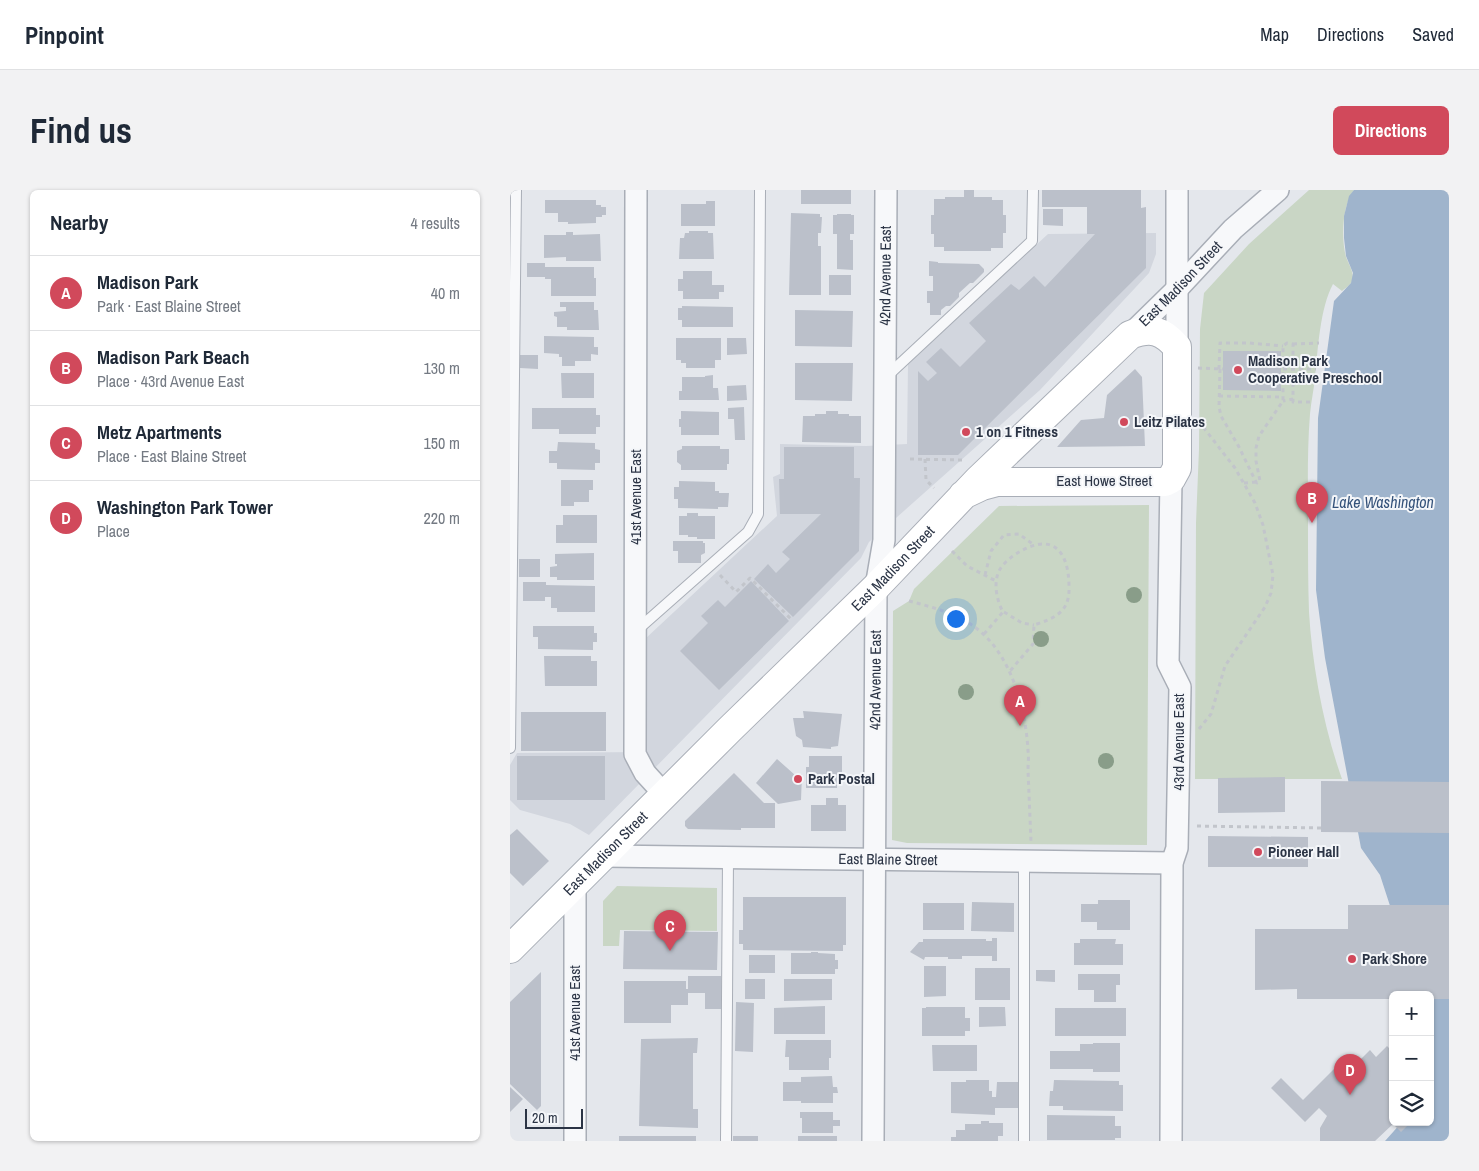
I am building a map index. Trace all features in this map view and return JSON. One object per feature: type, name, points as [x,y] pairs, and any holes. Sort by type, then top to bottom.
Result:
[{"type":"street","name":"41st Avenue East","points":[[636,190],[635,754],[645,773],[664,795]]},
{"type":"street","name":"42nd Avenue East","points":[[873,1141],[876,587],[884,540],[886,190]]},
{"type":"street","name":"43rd Avenue East","points":[[1171,1141],[1172,863],[1177,848],[1180,687],[1168,664],[1171,480],[1177,468],[1177,190]]},
{"type":"street","name":"East Madison Street","points":[[510,949],[730,729],[876,587],[963,495],[1130,336],[1233,229],[1278,190]]},
{"type":"street","points":[[1130,336],[1143,331],[1156,331],[1168,337],[1177,347]]},
{"type":"street","name":"East Howe Street","points":[[1022,438],[1023,451],[1028,468],[1036,481]]},
{"type":"street","name":"East Howe Street","points":[[963,495],[982,486],[997,482],[1165,482],[1171,480]]},
{"type":"street","name":"East Blaine Street","points":[[603,856],[874,860],[1028,853],[1172,863]]},
{"type":"street","name":"41st Avenue East","points":[[574,885],[575,1141]]},
{"type":"lane","points":[[510,748],[516,190]]},
{"type":"lane","points":[[635,632],[748,532],[758,514],[760,190]]},
{"type":"lane","points":[[884,378],[1032,241],[1032,190]]},
{"type":"lane","points":[[1024,1141],[1028,853]]},
{"type":"lane","points":[[726,1141],[728,859]]},
{"type":"path","points":[[1256,482],[1219,407],[1220,343],[1283,346],[1288,342],[1293,344],[1319,344]]},
{"type":"path","points":[[1293,344],[1293,402],[1312,402]]},
{"type":"path","points":[[1244,483],[1259,483],[1260,481],[1256,461],[1256,448],[1259,436],[1283,399],[1283,346]]},
{"type":"path","points":[[1195,368],[1221,369]]},
{"type":"path","points":[[1283,369],[1316,369]]},
{"type":"path","points":[[1219,396],[1293,398]]},
{"type":"path","points":[[1194,731],[1202,726],[1211,714],[1225,666],[1265,608],[1271,593],[1273,575],[1264,525],[1255,503],[1244,483],[1210,435],[1199,422],[1195,421]]},
{"type":"path","points":[[910,459],[962,460]]},
{"type":"path","points":[[925,459],[926,480],[934,488]]},
{"type":"path","points":[[985,575],[991,550],[1004,535],[1019,534],[1034,545]]},
{"type":"path","points":[[1040,543],[1048,544],[1060,551],[1068,568],[1069,597],[1058,616],[1034,625],[1022,624],[1004,612],[998,599],[997,581],[999,571],[1007,560],[1015,554],[1040,543]]},
{"type":"path","points":[[952,551],[967,566],[997,581]]},
{"type":"path","points":[[710,565],[736,592],[750,578],[793,621]]},
{"type":"path","points":[[909,601],[947,612],[984,634],[998,651],[1010,671],[1023,713],[1027,741],[1028,853]]},
{"type":"path","points":[[984,634],[1004,612]]},
{"type":"path","points":[[1010,671],[1033,644],[1034,625]]},
{"type":"path","points":[[1194,826],[1321,828]]},
{"type":"shaded area","points":[[1156,233],[1156,254],[1149,273],[1040,390],[869,542],[861,558],[589,835],[570,824],[520,810],[510,800],[510,765],[517,753],[644,752],[645,639],[777,516],[773,477],[780,474],[780,444],[866,446],[907,444],[908,364],[1048,234]]},
{"type":"green space","points":[[1309,190],[1354,190],[1347,204],[1343,232],[1344,250],[1353,277],[1350,284],[1342,291],[1333,284],[1325,305],[1320,329],[1315,382],[1310,409],[1308,457],[1308,580],[1311,632],[1324,718],[1342,779],[1195,779],[1196,523],[1200,329],[1204,293],[1249,244]]},
{"type":"green space","points":[[1149,505],[1147,845],[907,843],[892,840],[893,611],[909,601],[914,589],[999,506]]},
{"type":"green space","points":[[617,886],[717,888],[717,931],[620,930],[619,946],[603,946],[603,901]]},
{"type":"water","name":"Lake Washington","points":[[1354,190],[1449,190],[1449,1141],[1385,1141],[1398,1126],[1434,1126],[1434,991],[1418,991],[1380,875],[1361,848],[1325,658],[1316,590],[1318,418],[1334,301],[1351,283],[1353,273],[1346,256],[1344,238],[1344,216],[1349,196]]},
{"type":"building","points":[[801,190],[851,190],[851,204],[801,204]]},
{"type":"building","points":[[964,190],[974,190],[974,197],[992,197],[992,200],[1003,200],[1003,215],[1006,215],[1006,233],[1003,233],[1003,248],[991,248],[991,251],[944,251],[944,247],[934,247],[934,234],[931,234],[931,215],[934,215],[934,199],[964,197]]},
{"type":"building","points":[[1042,190],[1141,190],[1141,208],[1146,207],[1146,268],[958,455],[918,455],[918,371],[928,381],[937,373],[926,362],[941,348],[960,367],[986,341],[969,323],[1011,284],[1019,290],[1034,276],[1045,287],[1095,234],[1087,234],[1087,207],[1042,207]]},
{"type":"building","points":[[545,200],[596,200],[596,205],[606,207],[606,215],[596,217],[596,223],[568,224],[568,222],[558,222],[558,213],[545,213]]},
{"type":"building","points":[[706,201],[715,201],[715,226],[681,226],[681,204],[706,204]]},
{"type":"building","points":[[1043,209],[1063,209],[1063,226],[1043,225]]},
{"type":"building","points":[[791,213],[820,214],[820,217],[822,217],[821,233],[818,233],[818,246],[821,246],[821,295],[789,295]]},
{"type":"building","points":[[833,215],[854,215],[854,234],[850,234],[850,240],[853,240],[853,270],[837,269],[837,234],[833,234]]},
{"type":"building","points":[[689,231],[708,231],[708,233],[713,233],[714,259],[679,259],[680,238],[684,238],[685,233],[689,233]]},
{"type":"building","points":[[566,232],[573,232],[573,235],[600,234],[601,261],[566,261],[566,257],[544,258],[544,235],[566,235]]},
{"type":"building","points":[[929,261],[979,264],[984,269],[984,272],[959,293],[959,297],[950,306],[946,306],[941,310],[941,315],[930,315],[927,291],[933,291],[933,276],[929,276]]},
{"type":"building","points":[[527,263],[545,263],[545,267],[594,267],[596,296],[551,296],[551,279],[527,277]]},
{"type":"building","points":[[683,271],[712,271],[712,285],[724,285],[724,292],[719,292],[719,299],[683,299],[683,291],[678,291],[678,279],[683,279]]},
{"type":"building","points":[[829,275],[851,275],[851,295],[829,295]]},
{"type":"building","points":[[560,302],[594,302],[594,310],[598,310],[599,330],[567,330],[567,327],[557,327],[557,317],[554,316],[554,312],[566,311],[566,307],[560,307]]},
{"type":"building","points":[[682,306],[733,307],[733,327],[682,327],[682,320],[678,320],[678,308],[682,308]]},
{"type":"building","points":[[795,310],[853,311],[852,347],[795,346]]},
{"type":"building","points":[[544,336],[594,337],[594,347],[598,347],[598,355],[591,354],[591,361],[575,361],[575,366],[562,366],[562,357],[559,357],[559,354],[544,353]]},
{"type":"building","points":[[676,338],[721,338],[721,360],[715,360],[715,368],[686,368],[686,363],[676,360]]},
{"type":"building","points":[[727,338],[746,338],[747,354],[727,355]]},
{"type":"building","points":[[1223,351],[1281,351],[1281,391],[1223,390]]},
{"type":"building","points":[[520,355],[538,355],[538,369],[520,368]]},
{"type":"building","points":[[795,363],[853,363],[852,401],[795,400]]},
{"type":"building","points":[[1135,369],[1142,377],[1145,446],[1057,447],[1081,420],[1104,418],[1107,395]]},
{"type":"building","points":[[561,373],[594,373],[594,398],[562,398]]},
{"type":"building","points":[[713,375],[713,388],[718,388],[719,400],[679,400],[679,391],[682,391],[682,377]]},
{"type":"building","points":[[746,385],[747,400],[727,401],[727,386]]},
{"type":"building","points":[[744,407],[745,440],[735,440],[734,419],[728,419],[728,408]]},
{"type":"building","points":[[532,408],[596,408],[596,415],[600,415],[600,427],[596,427],[596,434],[559,434],[559,429],[532,429]]},
{"type":"building","points":[[681,411],[719,412],[719,435],[681,435],[679,419],[681,419]]},
{"type":"building","points":[[826,411],[838,411],[838,414],[849,414],[849,416],[861,416],[861,443],[802,442],[803,416],[826,414]]},
{"type":"building","points":[[558,442],[595,443],[595,449],[600,450],[600,463],[595,463],[595,470],[557,469],[557,463],[549,463],[549,451],[557,451]]},
{"type":"building","points":[[682,446],[720,446],[720,449],[729,449],[727,470],[681,470],[681,465],[677,462],[677,451],[682,449]]},
{"type":"building","points":[[784,447],[854,447],[854,478],[860,478],[859,551],[793,617],[754,579],[768,564],[776,573],[790,559],[782,552],[821,514],[780,514],[779,479],[784,479]]},
{"type":"building","points":[[561,480],[593,480],[593,490],[589,490],[589,502],[574,502],[574,506],[561,506]]},
{"type":"building","points":[[679,481],[715,482],[715,491],[729,493],[728,507],[718,507],[718,509],[678,508],[678,499],[674,499],[674,487],[679,487]]},
{"type":"building","points":[[687,513],[698,513],[698,516],[715,516],[715,539],[697,539],[697,537],[688,537],[688,535],[679,535],[679,516],[687,516]]},
{"type":"building","points":[[563,515],[597,515],[597,543],[556,543],[556,525],[563,525]]},
{"type":"building","points":[[673,541],[703,541],[705,543],[705,553],[701,555],[701,563],[678,563],[678,551],[673,551]]},
{"type":"building","points":[[594,553],[594,580],[557,580],[557,577],[550,577],[550,567],[557,566],[555,564],[555,554]]},
{"type":"building","points":[[519,559],[540,559],[540,577],[519,577]]},
{"type":"building","points":[[751,581],[789,621],[719,690],[680,651],[708,623],[701,616],[718,600],[725,607]]},
{"type":"building","points":[[523,582],[546,582],[546,585],[595,586],[595,612],[557,612],[557,608],[551,608],[551,597],[545,597],[545,601],[523,601]]},
{"type":"building","points":[[533,626],[594,626],[594,633],[597,633],[597,642],[593,642],[593,650],[538,649],[538,637],[533,637]]},
{"type":"building","points":[[544,656],[591,656],[591,661],[597,661],[597,686],[545,686]]},
{"type":"building","points":[[803,711],[842,714],[838,746],[831,747],[831,749],[803,747],[802,740],[796,736],[793,718],[804,718]]},
{"type":"building","points":[[521,712],[606,712],[606,751],[521,751]]},
{"type":"building","points":[[517,756],[605,756],[605,800],[517,800]]},
{"type":"building","points":[[809,756],[842,756],[842,779],[837,779],[837,788],[806,788],[806,767],[809,767]]},
{"type":"building","points":[[777,759],[795,775],[802,774],[801,800],[778,804],[756,783]]},
{"type":"building","points":[[734,773],[764,803],[775,803],[775,828],[741,828],[741,830],[688,829],[685,826],[685,821]]},
{"type":"building","points":[[1285,777],[1285,812],[1218,813],[1218,778]]},
{"type":"building","points":[[1321,781],[1449,782],[1449,833],[1321,832]]},
{"type":"building","points":[[826,798],[838,798],[838,805],[846,805],[846,831],[811,831],[811,805],[826,805]]},
{"type":"building","points":[[517,829],[549,861],[523,886],[510,873],[510,835]]},
{"type":"building","name":"Pioneer Hall","points":[[1208,836],[1308,837],[1308,867],[1208,867]]},
{"type":"building","points":[[743,897],[846,897],[846,945],[843,945],[843,951],[743,950],[743,944],[739,944],[739,930],[743,930]]},
{"type":"building","points":[[1098,900],[1130,900],[1130,930],[1097,930],[1097,922],[1081,922],[1081,904],[1098,904]]},
{"type":"building","points":[[972,902],[1014,903],[1014,932],[971,931]]},
{"type":"building","points":[[923,903],[964,903],[964,930],[923,930]]},
{"type":"building","name":"Park Shore","points":[[1348,905],[1449,905],[1449,999],[1434,999],[1434,991],[1389,991],[1389,999],[1297,999],[1297,989],[1255,990],[1255,929],[1348,929]]},
{"type":"building","points":[[624,931],[718,932],[717,970],[623,969]]},
{"type":"building","points":[[992,938],[997,938],[997,961],[992,961],[992,956],[962,956],[962,959],[925,957],[924,960],[910,952],[919,942],[923,942],[923,939],[986,939],[986,941],[992,941]]},
{"type":"building","points":[[1080,939],[1116,939],[1115,944],[1123,944],[1123,965],[1074,965],[1074,943],[1080,943]]},
{"type":"building","points":[[791,953],[835,954],[835,960],[838,960],[838,969],[835,969],[835,974],[791,974]]},
{"type":"building","points":[[749,955],[775,955],[775,973],[749,973]]},
{"type":"building","points":[[924,966],[946,966],[946,996],[924,997]]},
{"type":"building","points":[[975,968],[1010,968],[1010,1000],[975,1000]]},
{"type":"building","points":[[1036,970],[1055,970],[1055,982],[1036,981]]},
{"type":"building","points":[[541,972],[541,1106],[537,1110],[510,1084],[510,1002]]},
{"type":"building","points":[[1078,974],[1120,974],[1120,985],[1116,985],[1116,1002],[1094,1002],[1094,990],[1078,990]]},
{"type":"building","points":[[688,976],[721,976],[721,1009],[705,1009],[705,993],[688,993],[688,1005],[671,1005],[671,1023],[624,1023],[624,981],[686,981],[686,989],[688,989]]},
{"type":"building","points":[[745,979],[765,979],[765,999],[745,999]]},
{"type":"building","points":[[784,979],[832,979],[832,1000],[784,1001]]},
{"type":"building","points":[[736,1002],[754,1003],[753,1052],[735,1051]]},
{"type":"building","points":[[825,1006],[825,1034],[774,1034],[774,1008]]},
{"type":"building","points":[[965,1007],[965,1018],[970,1018],[970,1031],[965,1031],[965,1036],[922,1036],[922,1008]]},
{"type":"building","points":[[979,1007],[1005,1007],[1006,1026],[979,1027]]},
{"type":"building","points":[[1055,1008],[1126,1008],[1126,1036],[1055,1036]]},
{"type":"building","points":[[698,1038],[697,1053],[693,1053],[693,1109],[698,1109],[698,1128],[639,1126],[641,1039]]},
{"type":"building","points":[[786,1040],[831,1040],[829,1070],[789,1070],[789,1057],[785,1057]]},
{"type":"building","points":[[1120,1043],[1120,1072],[1093,1072],[1093,1069],[1050,1069],[1050,1051],[1080,1051],[1080,1044]]},
{"type":"building","points":[[932,1045],[977,1045],[977,1071],[933,1071]]},
{"type":"building","points":[[1387,1046],[1389,1048],[1389,1126],[1391,1126],[1375,1141],[1320,1141],[1320,1128],[1327,1116],[1319,1108],[1305,1122],[1271,1088],[1281,1078],[1303,1100],[1339,1064],[1348,1072],[1370,1050],[1376,1057]]},
{"type":"building","points":[[832,1076],[833,1087],[837,1087],[838,1093],[833,1093],[833,1103],[783,1101],[783,1082],[801,1082],[801,1077]]},
{"type":"building","points":[[966,1080],[989,1080],[989,1091],[992,1091],[992,1097],[996,1097],[997,1082],[1019,1082],[1019,1108],[995,1108],[995,1115],[951,1113],[951,1082],[966,1082]]},
{"type":"building","points":[[1054,1080],[1119,1081],[1119,1085],[1123,1085],[1123,1111],[1063,1110],[1063,1106],[1049,1106],[1050,1091],[1053,1091]]},
{"type":"building","points":[[510,1087],[523,1099],[510,1112]]},
{"type":"building","points":[[800,1112],[833,1112],[833,1120],[840,1120],[840,1126],[833,1126],[833,1133],[802,1133]]},
{"type":"building","points":[[1047,1115],[1115,1116],[1115,1126],[1121,1126],[1121,1138],[1115,1138],[1115,1140],[1047,1140]]},
{"type":"building","points":[[981,1121],[1003,1123],[1003,1136],[998,1136],[998,1141],[951,1141],[951,1137],[956,1137],[956,1130],[965,1130],[965,1124],[981,1124]]},
{"type":"building","points":[[1395,1126],[1407,1126],[1401,1132]]},
{"type":"building","points":[[619,1136],[696,1136],[696,1141],[619,1141]]},
{"type":"building","points":[[733,1136],[758,1136],[758,1141],[733,1141]]},
{"type":"building","points":[[798,1136],[837,1136],[837,1141],[798,1141]]},
{"type":"place","name":"Madison Park Cooperative Preschool","points":[[1238,370]]},
{"type":"place","name":"Leitz Pilates","points":[[1124,422]]},
{"type":"place","name":"1 on 1 Fitness","points":[[966,432]]},
{"type":"place","name":"Madison Park Beach","points":[[1312,523]]},
{"type":"place","name":"Madison Park","points":[[1020,726]]},
{"type":"place","name":"Park Postal","points":[[798,779]]},
{"type":"place","name":"Pioneer Hall","points":[[1258,852]]},
{"type":"place","name":"Metz Apartments","points":[[670,951]]},
{"type":"place","name":"Park Shore","points":[[1352,959]]},
{"type":"place","name":"Washington Park Tower","points":[[1350,1095]]}]
